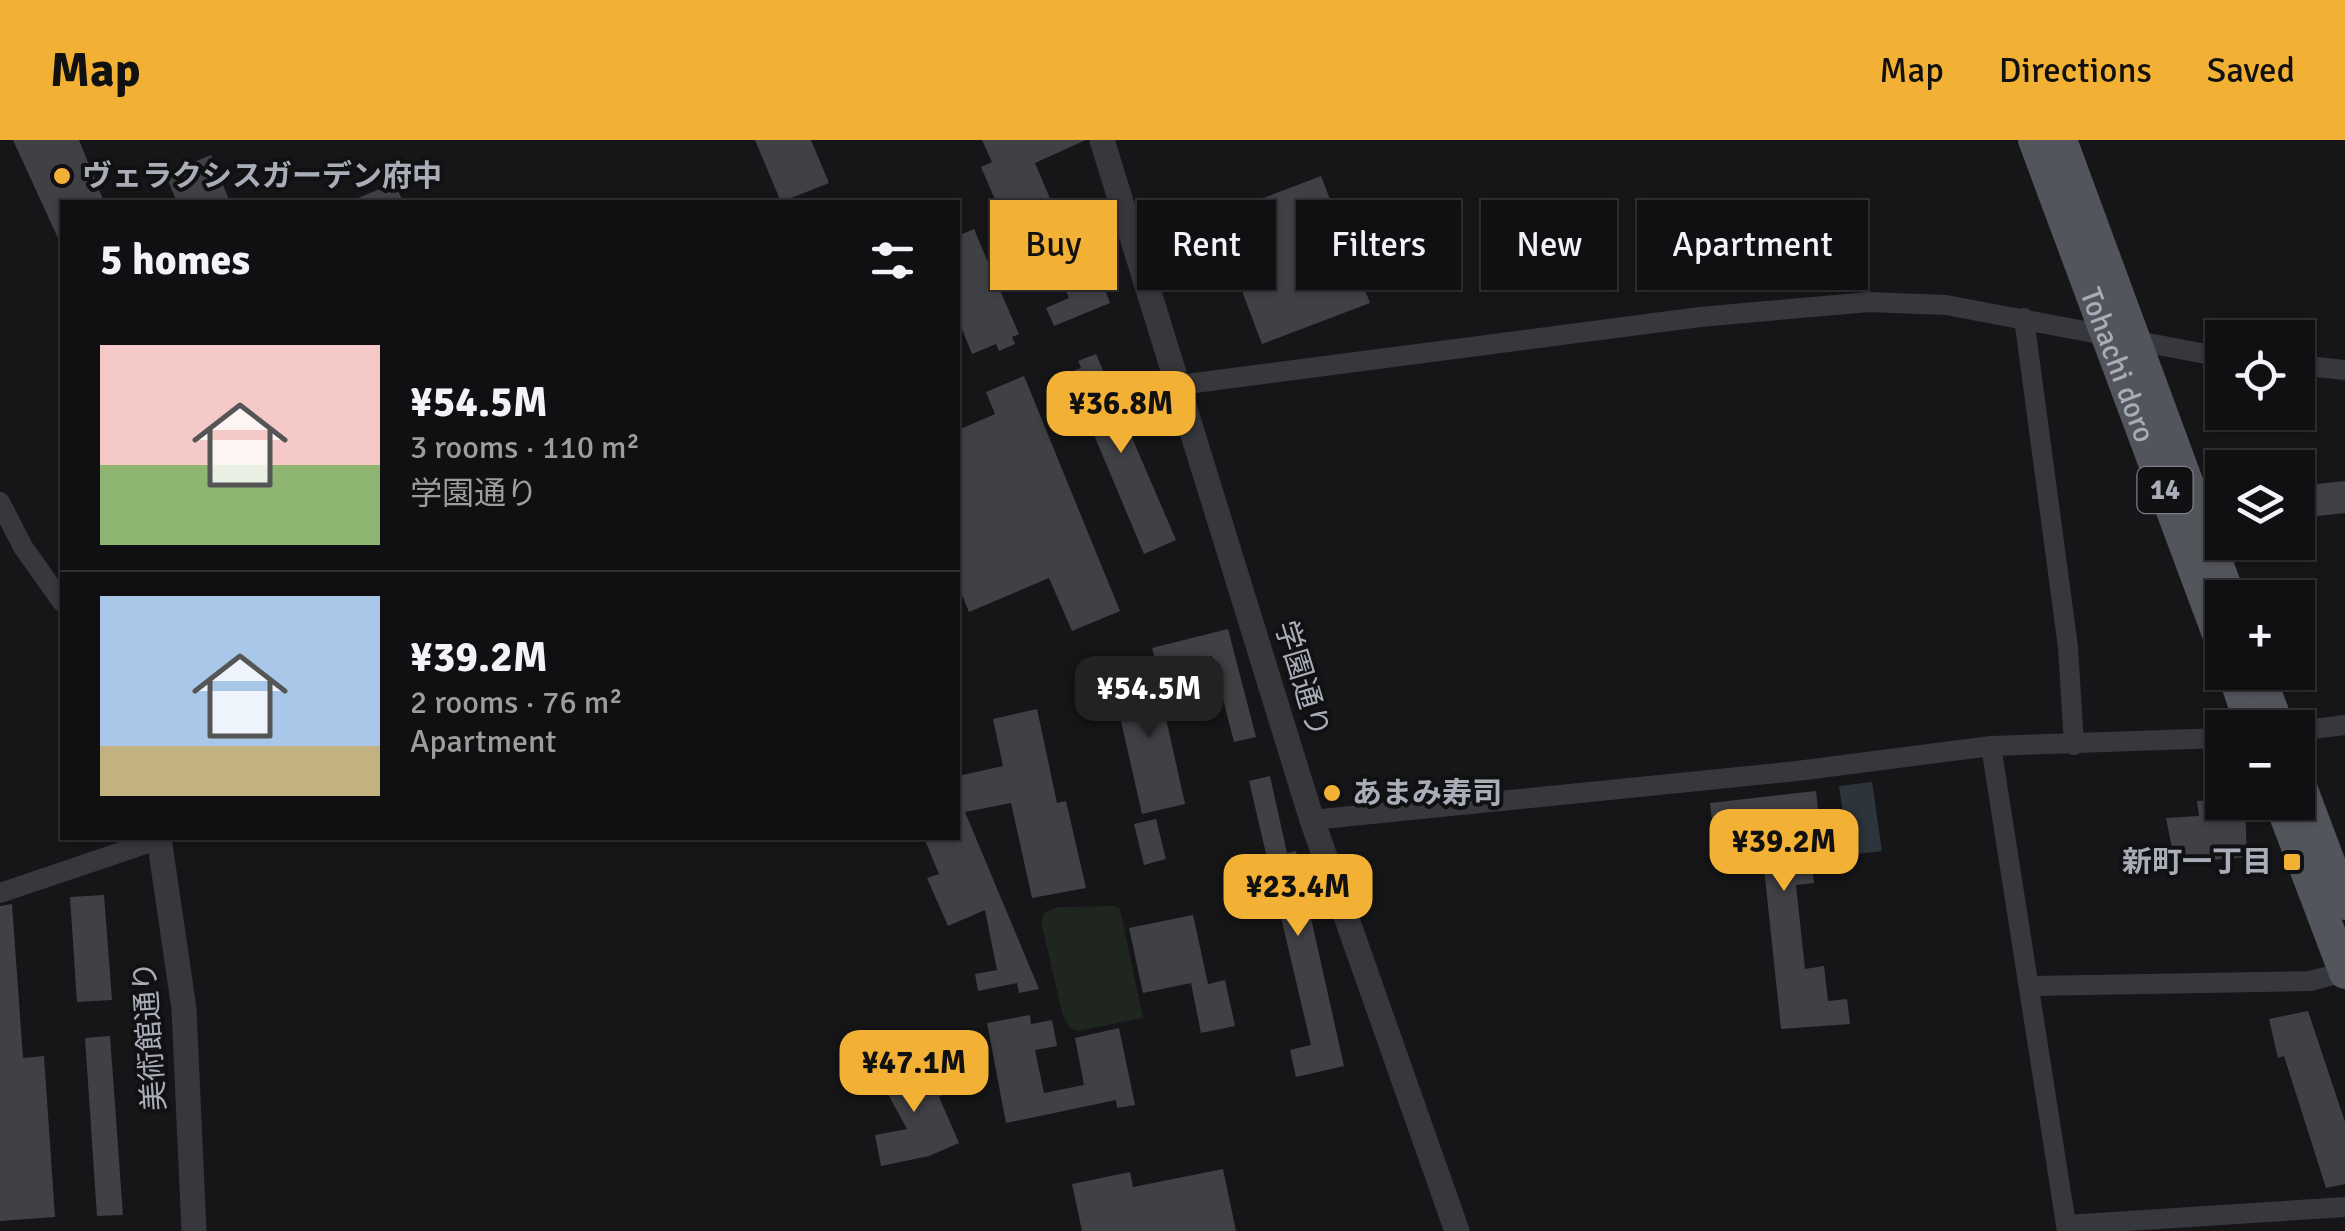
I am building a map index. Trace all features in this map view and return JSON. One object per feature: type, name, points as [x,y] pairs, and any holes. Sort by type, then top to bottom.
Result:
[{"type":"main road","name":"Tohachi doro","points":[[2034,140],[2222,580]]},
{"type":"main road","name":"Tohachi doro","points":[[2061,140],[2205,593]]},
{"type":"main road","points":[[2287,820],[2345,973]]},
{"type":"main road","points":[[2313,820],[2345,904]]},
{"type":"street","name":"学園通り","points":[[1102,140],[1312,820],[1457,1231]]},
{"type":"street","points":[[1179,385],[1700,317],[1870,302],[1946,305],[2205,354]]},
{"type":"street","points":[[2024,318],[2068,647],[2074,745]]},
{"type":"street","points":[[2315,367],[2345,370]]},
{"type":"street","points":[[0,502],[23,547],[60,599]]},
{"type":"street","points":[[2315,729],[2345,725]]},
{"type":"street","points":[[1312,820],[1797,771],[1991,746],[2205,739]]},
{"type":"street","points":[[1991,746],[2066,1228],[2340,1208],[2338,1231]]},
{"type":"street","points":[[0,894],[153,840]]},
{"type":"street","name":"美術館通り","points":[[159,840],[184,1009],[194,1231]]},
{"type":"street","points":[[2028,986],[2310,980],[2345,973]]},
{"type":"shaded area","points":[[1872,782],[1882,851],[1849,855],[1839,786]]},
{"type":"shaded area","points":[[1059,907],[1120,909],[1143,1018],[1078,1031],[1070,1028],[1063,1016],[1041,922],[1045,912]]},
{"type":"building","name":"ヴェラクシスガーデン府中","points":[[13,140],[79,140],[103,200],[60,200],[60,243]]},
{"type":"building","points":[[755,140],[811,140],[829,183],[780,200]]},
{"type":"building","points":[[982,140],[1086,140],[1035,163],[1051,200],[995,200],[981,167],[992,162]]},
{"type":"building","points":[[211,155],[229,200],[176,200],[165,174]]},
{"type":"building","points":[[1321,176],[1330,200],[1296,200],[1296,290],[1365,290],[1370,303],[1262,344],[1242,290],[1276,290],[1276,200],[1258,200]]},
{"type":"building","points":[[395,183],[402,200],[353,200]]},
{"type":"building","points":[[974,229],[990,267],[990,290],[1000,290],[1019,334],[1012,337],[1015,344],[999,351],[996,344],[972,354],[960,324],[960,235]]},
{"type":"building","points":[[1065,290],[1105,290],[1110,303],[1054,326],[1046,308],[1069,298]]},
{"type":"building","points":[[1096,354],[1176,540],[1144,554],[1068,373],[1081,368],[1078,361]]},
{"type":"building","points":[[1024,376],[1120,611],[1072,631],[1049,578],[969,612],[960,590],[960,429],[995,414],[986,392]]},
{"type":"building","points":[[2345,481],[2345,513],[2315,516],[2315,484]]},
{"type":"building","points":[[1228,629],[1256,737],[1234,742],[1212,656],[1158,670],[1152,648]]},
{"type":"building","points":[[1154,664],[1185,804],[1142,814],[1114,690],[1129,687],[1125,670]]},
{"type":"building","points":[[1037,709],[1057,803],[1066,801],[1086,888],[1032,898],[1011,803],[965,812],[1039,989],[1019,993],[1017,983],[978,991],[975,974],[997,970],[985,910],[948,926],[927,878],[939,874],[925,840],[960,840],[960,776],[1003,766],[993,719]]},
{"type":"building","points":[[1270,776],[1287,853],[1296,851],[1344,1066],[1296,1077],[1290,1050],[1311,1045],[1249,781]]},
{"type":"building","points":[[1816,791],[1822,842],[1810,843],[1814,883],[1796,885],[1805,969],[1824,966],[1828,1001],[1847,999],[1850,1024],[1781,1029],[1762,849],[1716,854],[1710,803]]},
{"type":"building","points":[[2197,801],[2205,801],[2205,820],[2245,820],[2247,857],[2175,863],[2166,818],[2199,816]]},
{"type":"building","points":[[1156,819],[1166,859],[1144,865],[1134,824]]},
{"type":"building","points":[[104,895],[112,1000],[77,1002],[70,897]]},
{"type":"building","points":[[12,904],[23,1058],[44,1056],[55,1217],[0,1221],[0,906]]},
{"type":"building","points":[[1193,915],[1208,984],[1225,980],[1235,1026],[1201,1033],[1191,983],[1143,993],[1129,928]]},
{"type":"building","points":[[2308,1011],[2345,1122],[2345,1184],[2326,1188],[2284,1056],[2278,1058],[2269,1019]]},
{"type":"building","points":[[1030,1015],[1031,1024],[1052,1020],[1057,1046],[1035,1050],[1044,1093],[1084,1085],[1075,1038],[1119,1028],[1135,1105],[1117,1108],[1116,1100],[1006,1123],[987,1023]]},
{"type":"building","points":[[110,1036],[123,1215],[97,1216],[85,1038]]},
{"type":"building","points":[[888,1057],[900,1079],[929,1062],[946,1093],[939,1097],[959,1143],[929,1156],[881,1166],[875,1135],[907,1129],[872,1065]]},
{"type":"building","points":[[1223,1169],[1236,1231],[1082,1231],[1072,1184],[1130,1172],[1133,1187]]},
{"type":"place","name":"ヴェラクシスガーデン府中","points":[[62,176]]},
{"type":"place","name":"あまみ寿司","points":[[1332,793]]},
{"type":"place","name":"新町一丁目","points":[[2292,862]]}]
